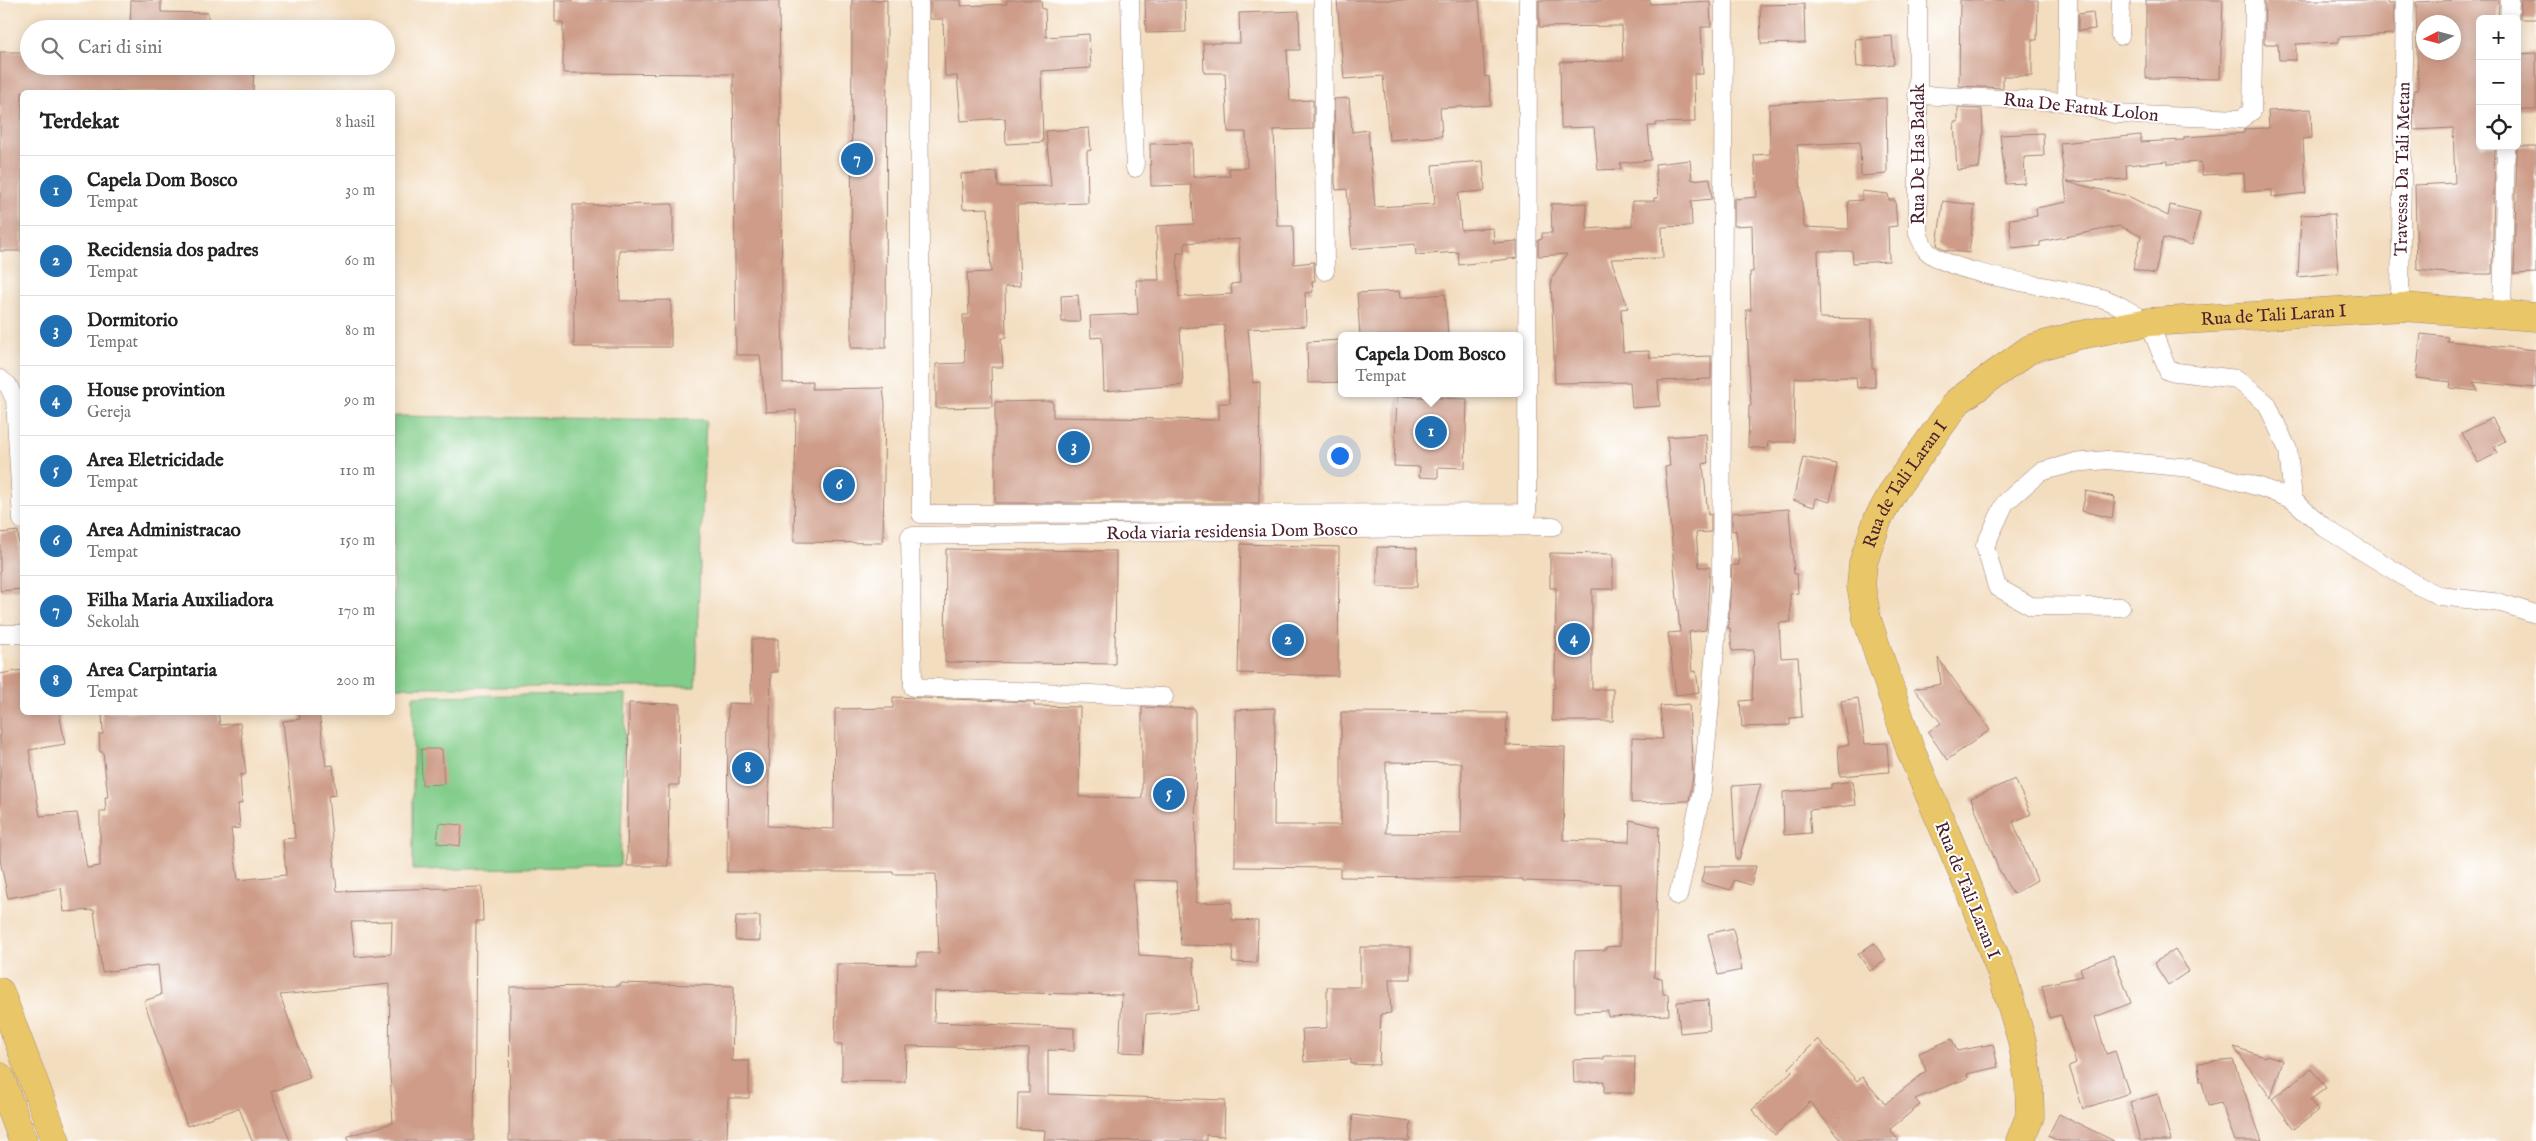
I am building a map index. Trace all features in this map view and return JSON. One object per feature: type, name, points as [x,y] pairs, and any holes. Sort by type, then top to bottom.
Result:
[{"type":"main road","name":"Rua de Tali Laran I","points":[[2020,1141],[2030,1116],[2029,1082],[2022,1041],[2003,977],[1891,696],[1867,619],[1861,586],[1863,563],[1878,519],[1894,490],[1958,401],[2030,349],[2074,336],[2149,322],[2404,307],[2536,317]]},
{"type":"main road","points":[[0,992],[56,1141]]},
{"type":"main road","points":[[0,1077],[23,1141]]},
{"type":"street","points":[[919,0],[921,514],[1527,513],[1528,0]]},
{"type":"street","points":[[1130,0],[1135,168]]},
{"type":"street","points":[[1323,0],[1325,271]]},
{"type":"street","points":[[1678,896],[1702,791],[1721,585],[1724,0]]},
{"type":"street","name":"Rua De Has Badak","points":[[1918,0],[1918,234],[1926,250],[1943,261],[1998,277],[2064,289],[2120,304],[2130,314],[2149,322]]},
{"type":"street","points":[[2066,102],[2068,0]]},
{"type":"street","points":[[2120,36],[2121,0]]},
{"type":"street","name":"Rua De Fatuk Lolon","points":[[1917,95],[2066,102],[2115,114],[2240,118],[2252,112],[2254,0]]},
{"type":"street","name":"Travessa Da Tali Metan","points":[[2404,307],[2400,294],[2405,0]]},
{"type":"street","points":[[2509,15],[2510,0]]},
{"type":"street","points":[[2502,313],[2506,150]]},
{"type":"street","points":[[2149,322],[2168,371],[2237,380],[2267,404],[2288,450],[2293,500]]},
{"type":"street","points":[[0,379],[8,385],[15,400],[20,458]]},
{"type":"street","points":[[2122,607],[2031,606],[1997,587],[1985,546],[2005,503],[2040,472],[2073,463],[2107,460],[2191,468],[2263,488],[2293,500],[2325,528],[2419,586],[2440,596],[2501,603],[2536,614]]},
{"type":"street","name":"Roda viaria residensia Dom Bosco","points":[[1164,697],[914,687],[910,536],[1554,526]]},
{"type":"street","points":[[0,634],[20,634]]},
{"type":"green space","points":[[395,416],[706,420],[695,687],[395,687]]},
{"type":"green space","points":[[626,694],[620,866],[413,870],[413,696]]},
{"type":"building","points":[[131,0],[161,0],[161,12],[208,13],[208,20],[130,20]]},
{"type":"building","points":[[555,0],[779,0],[783,383],[812,382],[812,389],[883,388],[885,404],[883,543],[794,542],[796,410],[766,412],[760,355],[736,355],[733,74],[563,73],[563,22],[555,22]]},
{"type":"building","points":[[852,0],[887,0],[886,348],[851,348]]},
{"type":"building","points":[[930,0],[961,0],[961,6],[1007,4],[1006,0],[1041,0],[1042,9],[1045,9],[1046,37],[1089,34],[1091,68],[1041,71],[1043,142],[1006,144],[1005,118],[961,121],[957,76],[945,76],[943,19],[930,19]]},
{"type":"building","points":[[1145,0],[1185,0],[1186,32],[1146,33]]},
{"type":"building","points":[[1337,0],[1479,0],[1485,77],[1489,76],[1491,105],[1440,108],[1442,136],[1389,140],[1383,76],[1344,79]]},
{"type":"building","points":[[1539,0],[1650,0],[1650,4],[1710,1],[1711,27],[1701,27],[1703,74],[1694,74],[1695,122],[1656,123],[1656,126],[1648,126],[1651,160],[1620,163],[1621,169],[1598,170],[1594,127],[1561,128],[1560,62],[1623,61],[1622,26],[1539,27]]},
{"type":"building","points":[[1960,0],[2038,0],[2037,40],[2032,40],[2032,76],[2003,76],[2003,88],[1959,86]]},
{"type":"building","points":[[2146,0],[2223,0],[2220,79],[2146,78]]},
{"type":"building","points":[[2265,0],[2387,0],[2387,3],[2394,3],[2394,34],[2339,37],[2339,42],[2296,44],[2296,60],[2279,60],[2278,44],[2264,44]]},
{"type":"building","points":[[2499,0],[2498,15],[2476,15],[2476,150],[2495,150],[2492,274],[2457,274],[2417,270],[2415,185],[2455,183],[2453,128],[2413,130],[2414,90],[2418,90],[2417,60],[2461,60],[2461,15],[2416,15],[2416,2]]},
{"type":"building","points":[[2521,0],[2536,0],[2536,19],[2521,19]]},
{"type":"building","points":[[1804,4],[1805,43],[1761,44],[1760,5]]},
{"type":"building","points":[[1299,11],[1300,50],[1287,50],[1290,101],[1313,100],[1313,129],[1274,130],[1277,226],[1293,226],[1294,264],[1314,262],[1315,281],[1312,281],[1313,292],[1305,293],[1306,326],[1248,329],[1253,383],[1260,382],[1259,503],[995,503],[995,402],[1053,401],[1053,417],[1219,420],[1219,403],[1230,403],[1224,325],[1180,328],[1183,385],[1104,391],[1102,337],[1091,338],[1090,316],[1138,314],[1136,280],[1159,280],[1156,226],[1194,224],[1191,185],[1151,186],[1150,144],[1192,143],[1193,177],[1230,176],[1229,168],[1247,168],[1246,132],[1228,132],[1225,73],[1204,73],[1203,43],[1240,43],[1239,13]],"holes":[[[1239,239],[1240,283],[1231,284],[1232,294],[1179,297],[1177,253],[1185,253],[1185,243]]]},
{"type":"building","points":[[2093,12],[2095,29],[2078,31],[2078,14]]},
{"type":"building","points":[[1892,36],[1894,64],[1857,67],[1855,39]]},
{"type":"building","points":[[0,52],[20,52],[20,75],[254,75],[253,90],[20,90],[20,251],[0,251]]},
{"type":"building","points":[[2536,53],[2536,110],[2521,110],[2521,54]]},
{"type":"building","points":[[1349,98],[1352,132],[1368,130],[1375,207],[1435,204],[1432,165],[1483,161],[1485,191],[1458,193],[1461,230],[1493,228],[1494,243],[1517,241],[1517,258],[1459,265],[1458,252],[1416,255],[1415,244],[1352,249],[1347,189],[1336,190],[1335,183],[1334,99]]},
{"type":"building","points":[[1886,98],[1887,174],[1861,176],[1860,142],[1797,145],[1804,227],[1849,229],[1848,201],[1862,200],[1862,191],[1888,194],[1889,200],[1895,200],[1897,226],[1888,227],[1889,261],[1853,263],[1852,251],[1818,251],[1820,318],[1872,319],[1872,368],[1875,368],[1875,387],[1857,388],[1856,377],[1795,378],[1794,442],[1768,442],[1767,449],[1748,447],[1749,406],[1751,406],[1746,310],[1751,310],[1750,272],[1753,272],[1752,225],[1734,226],[1734,199],[1757,197],[1754,155],[1770,154],[1769,104]]},
{"type":"building","points":[[1958,108],[1982,109],[1983,133],[1979,168],[1957,170],[1954,122],[1958,122]]},
{"type":"building","points":[[2311,109],[2312,138],[2303,139],[2306,193],[2272,197],[2272,190],[2245,192],[2244,173],[2202,175],[2201,162],[2168,164],[2168,161],[2126,165],[2127,179],[2067,182],[2128,196],[2168,216],[2170,205],[2200,212],[2192,245],[2163,238],[2155,274],[2133,269],[2141,236],[2120,226],[2040,242],[2040,246],[2012,249],[2009,219],[2037,216],[2036,208],[2067,202],[2060,143],[2141,135],[2141,142],[2184,140],[2184,137],[2244,133],[2244,129],[2269,128],[2268,111]]},
{"type":"building","points":[[1089,128],[1091,150],[1087,151],[1088,203],[1017,205],[1020,286],[1005,287],[1006,338],[1001,338],[1003,367],[991,367],[992,407],[936,408],[936,364],[965,363],[963,315],[969,315],[967,273],[991,272],[988,208],[963,209],[961,174],[997,172],[998,187],[1051,186],[1046,131]]},
{"type":"building","points":[[2043,133],[2044,156],[2024,157],[2025,183],[2006,184],[2000,135]]},
{"type":"building","points":[[2521,146],[2536,146],[2536,273],[2514,274],[2517,150],[2521,150]]},
{"type":"building","points":[[1690,160],[1692,180],[1710,178],[1712,199],[1691,201],[1692,226],[1662,227],[1663,258],[1611,259],[1628,308],[1621,309],[1623,352],[1649,351],[1650,358],[1711,356],[1711,379],[1658,381],[1660,406],[1632,408],[1630,382],[1555,383],[1551,279],[1567,254],[1538,256],[1538,240],[1542,239],[1542,233],[1552,233],[1551,204],[1586,203],[1587,229],[1632,226],[1632,201],[1654,201],[1654,198],[1658,198],[1655,164]]},
{"type":"building","points":[[1943,201],[1975,205],[1969,253],[1945,250],[1937,245]]},
{"type":"building","points":[[673,204],[673,250],[619,250],[620,301],[671,300],[671,347],[574,347],[573,205]]},
{"type":"building","points":[[2334,214],[2338,273],[2298,277],[2301,215]]},
{"type":"building","points":[[1399,291],[1400,298],[1445,294],[1448,332],[1360,332],[1357,293]]},
{"type":"building","points":[[1078,295],[1080,322],[1062,322],[1061,296]]},
{"type":"building","points":[[2421,334],[2448,337],[2447,341],[2536,350],[2536,388],[2473,382],[2478,391],[2450,388],[2451,382],[2416,378]]},
{"type":"building","points":[[1338,340],[1338,382],[1308,383],[1307,342]]},
{"type":"building","points":[[1397,397],[1467,399],[1465,468],[1438,467],[1438,478],[1419,477],[1420,467],[1394,466]]},
{"type":"building","points":[[2492,418],[2505,441],[2494,447],[2497,453],[2478,463],[2462,433]]},
{"type":"building","points":[[1706,434],[1708,463],[1703,464],[1708,515],[1711,514],[1711,532],[1696,533],[1699,567],[1710,567],[1706,630],[1689,632],[1692,672],[1696,671],[1699,692],[1676,695],[1668,633],[1680,632],[1665,467],[1670,466],[1667,437]]},
{"type":"building","points":[[1803,457],[1837,464],[1830,502],[1816,498],[1814,507],[1793,500]]},
{"type":"building","points":[[2086,491],[2115,497],[2112,518],[2082,511]]},
{"type":"building","points":[[1789,509],[1794,574],[1797,574],[1798,593],[1790,594],[1791,622],[1779,623],[1781,658],[1798,657],[1802,717],[1790,718],[1790,725],[1742,727],[1740,701],[1752,700],[1754,650],[1732,651],[1730,628],[1728,628],[1732,565],[1739,565],[1736,530],[1732,531],[1732,513]]},
{"type":"building","points":[[18,531],[20,589],[0,591],[0,533]]},
{"type":"building","points":[[1241,544],[1339,547],[1338,676],[1238,673]]},
{"type":"building","points":[[1377,547],[1417,548],[1417,587],[1377,587]]},
{"type":"building","points":[[946,549],[1116,551],[1115,664],[945,662]]},
{"type":"building","points":[[1550,553],[1613,554],[1613,589],[1592,589],[1592,689],[1613,689],[1613,721],[1552,721],[1553,688],[1555,688],[1556,588],[1550,588]]},
{"type":"building","points":[[752,639],[778,639],[778,672],[771,672],[768,826],[834,829],[835,709],[893,708],[893,697],[1034,702],[1034,706],[1080,707],[1079,797],[1142,798],[1142,707],[1195,709],[1196,903],[1232,902],[1232,920],[1258,921],[1257,963],[1232,962],[1233,946],[1181,945],[1176,881],[1133,880],[1139,955],[1193,958],[1198,1010],[1146,1014],[1144,1053],[1119,1052],[1122,995],[935,991],[934,1022],[1074,1028],[1074,1051],[1048,1050],[1048,1094],[1225,1100],[1224,1136],[1206,1135],[1206,1141],[1044,1140],[1045,1130],[1017,1129],[1018,1093],[1029,1093],[1029,1049],[906,1046],[905,1082],[842,1081],[842,1044],[835,1044],[837,964],[917,965],[917,953],[939,953],[936,874],[893,874],[893,872],[727,872],[728,703],[751,704]]},
{"type":"building","points":[[1938,658],[1990,730],[1947,760],[1928,732],[1941,723],[1914,689],[1941,684]]},
{"type":"building","points":[[20,670],[20,715],[60,715],[65,744],[29,750],[40,816],[77,813],[87,868],[100,866],[100,811],[106,811],[105,797],[108,797],[103,752],[100,752],[99,734],[103,734],[102,715],[218,715],[220,725],[240,723],[246,774],[240,775],[242,803],[238,804],[240,828],[231,829],[238,880],[286,875],[283,839],[295,838],[283,721],[300,719],[299,715],[319,715],[326,766],[333,765],[336,795],[328,796],[337,891],[482,887],[483,921],[476,921],[474,1141],[348,1141],[348,1136],[393,1123],[389,1059],[390,984],[280,995],[310,1078],[271,1092],[290,1141],[252,1141],[239,1108],[187,1126],[144,1001],[161,995],[158,965],[102,972],[94,910],[64,912],[61,888],[8,898],[0,860],[0,674]],"holes":[[[392,921],[391,954],[355,957],[351,922]]]},
{"type":"building","points":[[1858,698],[1865,744],[1887,743],[1889,772],[1840,776],[1838,746],[1849,745],[1841,701]]},
{"type":"building","points":[[629,703],[680,704],[679,785],[669,785],[668,866],[627,866]]},
{"type":"building","points":[[1689,704],[1693,776],[1689,801],[1631,803],[1632,738],[1663,739],[1660,706]]},
{"type":"building","points":[[1275,708],[1274,825],[1341,825],[1341,712],[1507,713],[1506,745],[1565,747],[1563,840],[1629,842],[1630,820],[1659,827],[1654,977],[1662,978],[1663,994],[1668,994],[1669,1015],[1608,1017],[1608,1011],[1575,1012],[1575,951],[1606,950],[1606,947],[1620,946],[1620,884],[1523,881],[1523,879],[1340,877],[1340,868],[1235,867],[1236,710]],"holes":[[[1386,762],[1462,763],[1461,834],[1386,833]]]},
{"type":"building","points":[[421,749],[442,749],[444,784],[422,785]]},
{"type":"building","points":[[2015,779],[2031,814],[2013,822],[2037,880],[2013,894],[1998,868],[1971,798]]},
{"type":"building","points":[[1853,781],[1856,805],[1809,810],[1811,833],[1784,835],[1783,792],[1831,788],[1831,784]]},
{"type":"building","points":[[1761,784],[1739,859],[1736,859],[1732,786]]},
{"type":"building","points":[[439,823],[462,825],[460,846],[437,843]]},
{"type":"building","points":[[1705,866],[1756,866],[1751,885],[1734,880],[1731,890],[1701,882]]},
{"type":"building","points":[[736,916],[760,916],[760,941],[735,940]]},
{"type":"building","points":[[1733,928],[1742,970],[1718,975],[1708,934]]},
{"type":"building","points":[[1874,943],[1886,960],[1870,971],[1858,954]]},
{"type":"building","points":[[1360,947],[1411,947],[1411,979],[1389,979],[1391,1013],[1381,1014],[1379,1065],[1351,1064],[1351,1059],[1304,1062],[1302,1029],[1327,1028],[1327,987],[1360,987]]},
{"type":"building","points":[[2175,949],[2189,971],[2168,985],[2154,963]]},
{"type":"building","points":[[2113,955],[2131,1003],[2095,1017],[2106,1054],[2115,1051],[2129,1093],[2083,1109],[2069,1066],[2076,1063],[2061,1015],[2049,1018],[2042,985],[2083,976],[2080,968]]},
{"type":"building","points":[[619,983],[734,986],[732,1061],[749,1061],[749,1098],[728,1098],[727,1141],[509,1141],[510,987],[619,986]]},
{"type":"building","points":[[1708,1000],[1710,1030],[1680,1033],[1677,1002]]},
{"type":"building","points":[[1818,1039],[1857,1081],[1862,1077],[1885,1104],[1926,1071],[1919,1053],[1952,1039],[1957,1051],[1993,1044],[1998,1067],[1967,1074],[1968,1078],[1915,1099],[1920,1105],[1890,1129],[1899,1141],[1842,1141],[1810,1102],[1775,1135],[1752,1110],[1792,1071],[1789,1068]]},
{"type":"building","points":[[2234,1047],[2265,1057],[2266,1055],[2283,1060],[2271,1098]]},
{"type":"building","points":[[1604,1056],[1635,1056],[1634,1093],[1604,1093],[1604,1081],[1574,1083],[1573,1060],[1604,1059]]},
{"type":"building","points":[[2233,1060],[2262,1141],[2235,1141],[2221,1103],[2208,1106],[2202,1082],[2200,1082],[2198,1063]]},
{"type":"building","points":[[2311,1069],[2326,1088],[2310,1100],[2318,1111],[2294,1129],[2272,1099]]},
{"type":"building","points":[[2158,1094],[2171,1141],[2140,1141],[2130,1102]]},
{"type":"building","points":[[2059,1114],[2114,1141],[2059,1141],[2048,1136]]},
{"type":"building","points":[[1353,1115],[1411,1122],[1409,1141],[1350,1141]]},
{"type":"place","name":"Filha Maria Auxiliadora","points":[[857,159]]},
{"type":"place","name":"Capela Dom Bosco","points":[[1431,432]]},
{"type":"place","name":"Dormitorio","points":[[1074,447]]},
{"type":"place","name":"Area Administracao","points":[[839,485]]},
{"type":"place","name":"House provintion","points":[[1574,639]]},
{"type":"place","name":"Recidensia dos padres","points":[[1288,640]]},
{"type":"place","name":"Area Carpintaria","points":[[748,768]]},
{"type":"place","name":"Area Eletricidade","points":[[1169,794]]}]
